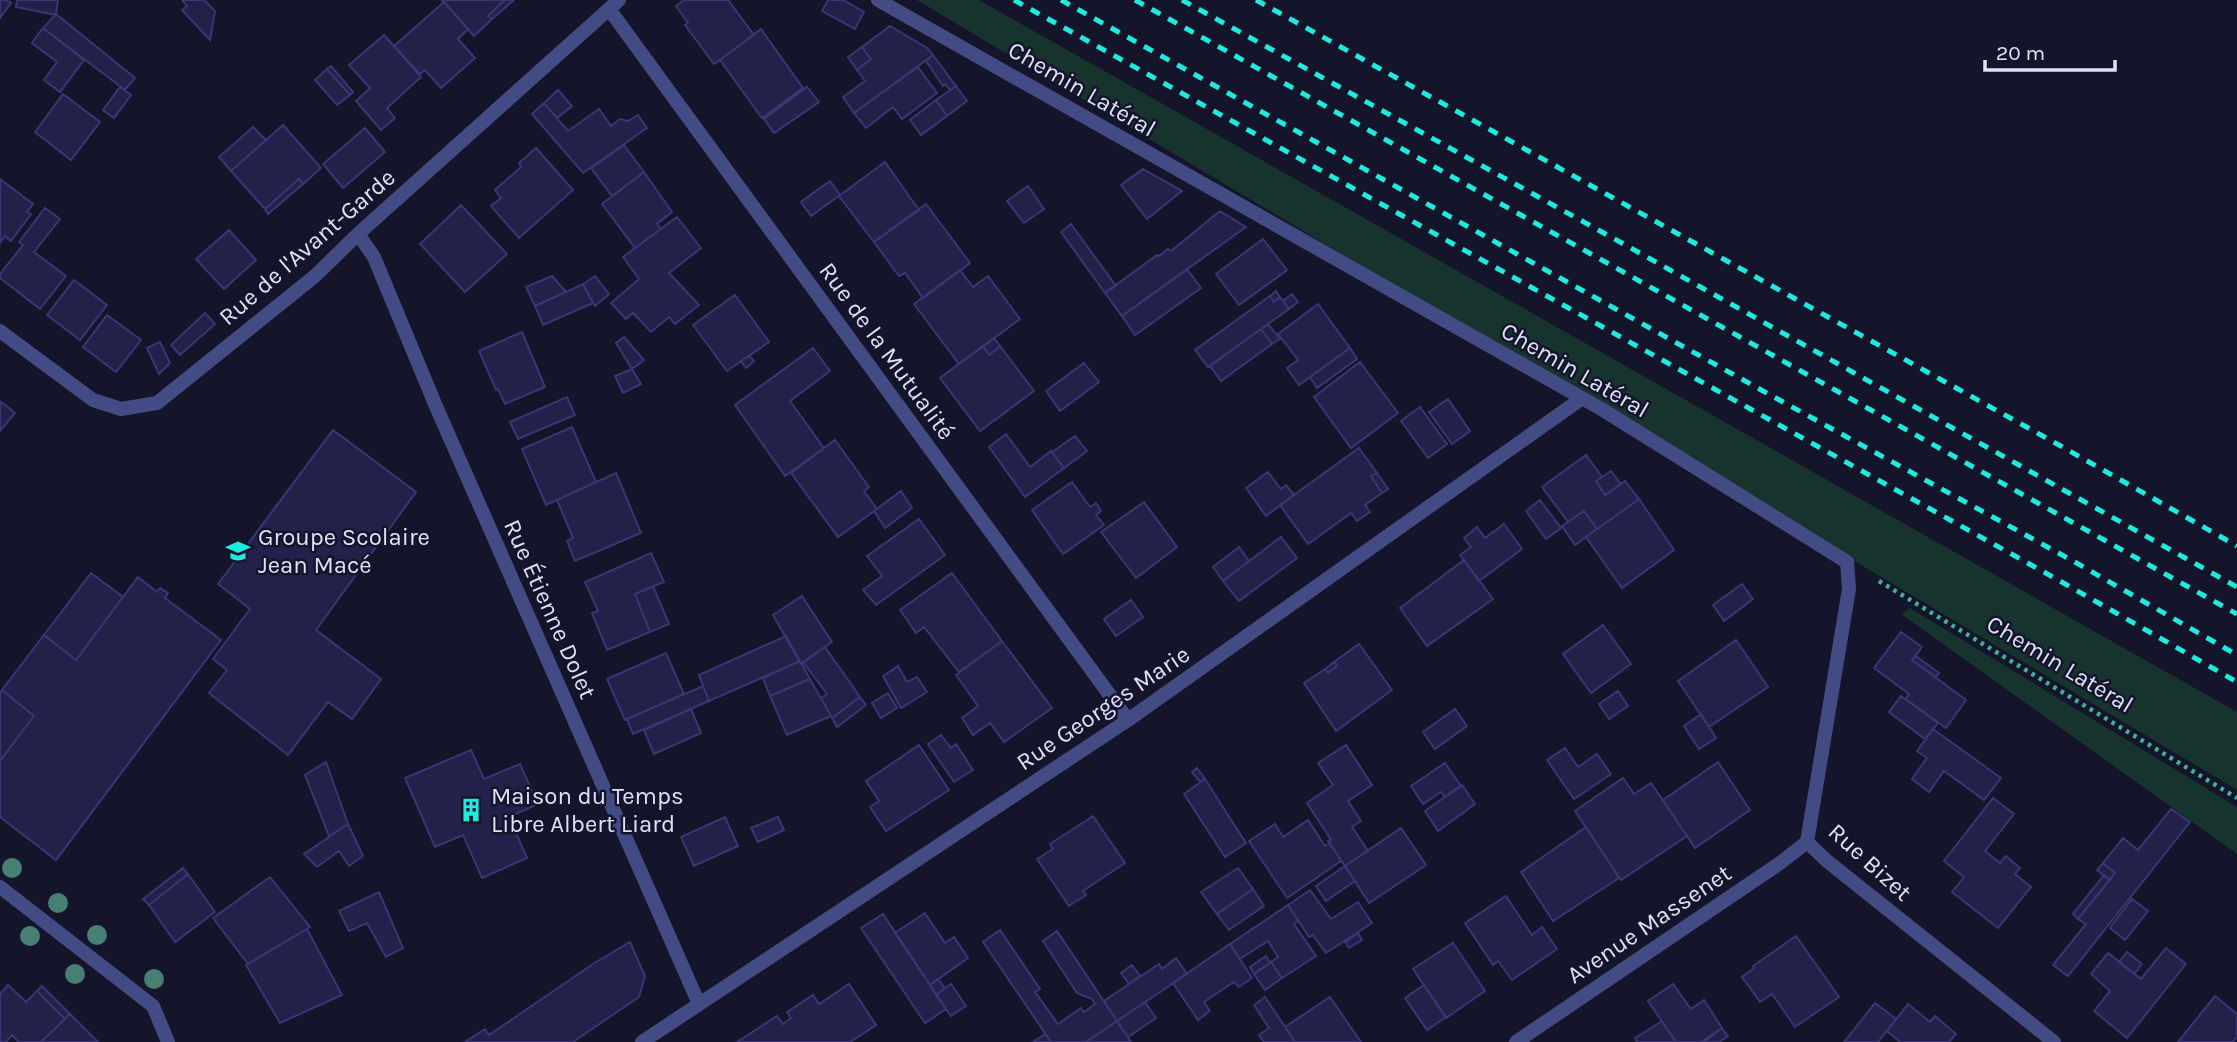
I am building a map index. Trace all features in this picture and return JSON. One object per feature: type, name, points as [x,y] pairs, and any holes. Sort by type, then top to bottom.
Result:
[{"type":"street","name":"Chemin Latéral","points":[[878,0],[1604,411],[1847,562]]},
{"type":"street","name":"Rue de l'Avant-Garde","points":[[0,331],[93,400],[121,409],[157,403],[315,276],[358,234],[613,5]]},
{"type":"street","name":"Rue de la Mutualité","points":[[613,5],[1128,720]]},
{"type":"street","name":"Rue Étienne Dolet","points":[[358,234],[374,257],[435,404],[699,1004]]},
{"type":"street","name":"Rue Georges Marie","points":[[642,1042],[1128,720],[1581,399]]},
{"type":"street","name":"Rue Bizet","points":[[1847,562],[1849,589],[1807,842],[1827,861],[2054,1042]]},
{"type":"street","name":"Avenue Massenet","points":[[1516,1042],[1807,842]]},
{"type":"street","points":[[0,887],[153,1006],[168,1042]]},
{"type":"path","name":"Chemin Latéral","points":[[1847,562],[2237,798]]},
{"type":"green space","points":[[917,0],[979,0],[2237,712],[2237,790]]},
{"type":"green space","points":[[1910,608],[2237,807],[2237,854],[1901,614]]},
{"type":"building","points":[[0,0],[11,3],[0,18]]},
{"type":"building","points":[[17,0],[58,0],[56,15],[16,7]]},
{"type":"building","points":[[182,0],[204,0],[215,11],[210,40],[182,10],[187,6]]},
{"type":"building","points":[[442,0],[505,0],[488,16],[492,19],[474,36]]},
{"type":"building","points":[[505,0],[514,0],[492,19],[488,16]]},
{"type":"building","points":[[684,0],[728,0],[754,35],[714,64],[685,25],[688,23],[676,6]]},
{"type":"building","points":[[828,0],[843,0],[864,12],[855,29],[822,11]]},
{"type":"building","points":[[444,2],[468,29],[458,39],[475,58],[441,88],[425,70],[420,74],[394,46]]},
{"type":"building","points":[[56,14],[135,78],[125,90],[43,28]]},
{"type":"building","points":[[890,26],[927,48],[933,55],[854,113],[843,97],[865,81],[857,70],[871,59],[862,47]]},
{"type":"building","points":[[43,28],[84,60],[60,92],[44,80],[57,62],[32,43]]},
{"type":"building","points":[[761,29],[803,88],[762,118],[720,60]]},
{"type":"building","points":[[384,35],[421,77],[387,108],[395,118],[381,130],[356,101],[370,88],[349,65]]},
{"type":"building","points":[[862,47],[871,59],[857,70],[848,57]]},
{"type":"building","points":[[933,55],[956,86],[950,90],[945,84],[943,86],[926,61]]},
{"type":"building","points":[[331,66],[353,92],[350,95],[327,69]]},
{"type":"building","points":[[918,67],[937,93],[902,119],[893,107],[866,128],[854,113]]},
{"type":"building","points":[[327,69],[350,95],[337,105],[315,80]]},
{"type":"building","points":[[956,86],[967,101],[947,116],[936,100]]},
{"type":"building","points":[[120,87],[131,95],[114,118],[103,110]]},
{"type":"building","points":[[807,87],[819,102],[774,133],[764,119]]},
{"type":"building","points":[[558,90],[572,106],[557,118],[544,103]]},
{"type":"building","points":[[63,94],[100,122],[71,160],[35,132]]},
{"type":"building","points":[[936,100],[947,116],[921,135],[910,120]]},
{"type":"building","points":[[544,103],[568,131],[599,109],[611,126],[620,119],[628,121],[638,115],[647,128],[583,173],[532,114]]},
{"type":"building","points":[[283,125],[321,168],[303,184],[299,179],[265,209],[231,171]]},
{"type":"building","points":[[253,127],[266,140],[231,171],[219,157]]},
{"type":"building","points":[[365,128],[385,152],[343,188],[323,164]]},
{"type":"building","points":[[624,145],[644,172],[612,196],[591,168]]},
{"type":"building","points":[[536,148],[573,190],[519,238],[491,206],[501,198],[495,190],[521,167],[519,163]]},
{"type":"building","points":[[885,162],[919,210],[874,242],[839,196]]},
{"type":"building","points":[[1143,169],[1182,191],[1147,219],[1121,185]]},
{"type":"building","points":[[644,172],[672,212],[657,224],[661,229],[635,248],[602,204]]},
{"type":"building","points":[[0,179],[33,204],[27,212],[31,214],[11,241],[5,236],[0,243]]},
{"type":"building","points":[[299,179],[303,184],[268,214],[265,209]]},
{"type":"building","points":[[830,181],[840,195],[811,216],[801,202]]},
{"type":"building","points":[[1028,186],[1044,209],[1024,223],[1007,201]]},
{"type":"building","points":[[926,204],[970,263],[923,298],[905,273],[899,276],[874,242]]},
{"type":"building","points":[[461,205],[507,254],[465,292],[420,244]]},
{"type":"building","points":[[45,208],[60,219],[34,252],[66,276],[40,309],[0,278],[0,274],[23,245],[19,242]]},
{"type":"building","points":[[1220,211],[1246,227],[1122,316],[1105,293],[1157,255],[1168,249],[1171,251]]},
{"type":"building","points":[[677,217],[701,248],[669,273],[699,305],[675,324],[669,317],[651,332],[633,313],[626,319],[611,303],[639,279],[623,257]]},
{"type":"building","points":[[1071,224],[1116,286],[1105,293],[1061,232]]},
{"type":"building","points":[[229,230],[256,260],[224,289],[196,259]]},
{"type":"building","points":[[1263,239],[1287,270],[1239,305],[1216,274]]},
{"type":"building","points":[[1187,269],[1201,288],[1135,335],[1122,316]]},
{"type":"building","points":[[960,270],[973,287],[988,276],[1020,319],[959,364],[914,304]]},
{"type":"building","points":[[552,276],[566,292],[535,306],[526,287]]},
{"type":"building","points":[[595,276],[609,294],[595,306],[583,284]]},
{"type":"building","points":[[74,280],[107,305],[80,340],[47,315]]},
{"type":"building","points":[[583,284],[593,303],[543,325],[535,306]]},
{"type":"building","points":[[1276,291],[1280,297],[1274,302],[1270,296]]},
{"type":"building","points":[[1292,294],[1298,302],[1289,309],[1283,301]]},
{"type":"building","points":[[735,295],[769,342],[727,371],[693,325]]},
{"type":"building","points":[[1270,296],[1274,302],[1280,297],[1289,309],[1208,367],[1195,350]]},
{"type":"building","points":[[1318,304],[1350,348],[1299,385],[1287,368],[1298,360],[1278,334]]},
{"type":"building","points":[[205,313],[215,324],[180,355],[171,345]]},
{"type":"building","points":[[107,315],[141,340],[116,372],[83,347]]},
{"type":"building","points":[[1268,324],[1280,339],[1272,344],[1261,329]]},
{"type":"building","points":[[1261,329],[1272,344],[1221,381],[1210,366]]},
{"type":"building","points":[[522,332],[545,387],[505,404],[479,351]]},
{"type":"building","points":[[624,337],[644,360],[632,369],[616,343]]},
{"type":"building","points":[[994,338],[1000,346],[989,355],[983,346]]},
{"type":"building","points":[[160,342],[170,363],[159,374],[147,348]]},
{"type":"building","points":[[983,346],[989,355],[1000,346],[1034,391],[980,431],[940,378]]},
{"type":"building","points":[[813,348],[830,371],[790,401],[824,448],[785,476],[735,405]]},
{"type":"building","points":[[1350,348],[1357,359],[1317,388],[1310,377]]},
{"type":"building","points":[[749,356],[754,361],[746,368],[741,361]]},
{"type":"building","points":[[1360,362],[1398,413],[1351,448],[1314,397]]},
{"type":"building","points":[[1084,363],[1099,382],[1060,411],[1046,391]]},
{"type":"building","points":[[632,369],[641,384],[623,393],[615,376]]},
{"type":"building","points":[[567,397],[575,415],[518,439],[510,422]]},
{"type":"building","points":[[1448,399],[1470,431],[1452,444],[1429,412]]},
{"type":"building","points":[[0,401],[15,413],[0,431]]},
{"type":"building","points":[[1420,407],[1447,444],[1428,458],[1401,421]]},
{"type":"building","points":[[572,427],[596,482],[546,505],[522,449]]},
{"type":"building","points":[[333,430],[416,492],[316,630],[381,679],[352,719],[328,702],[288,755],[209,693],[227,670],[213,659],[250,609],[218,584]]},
{"type":"building","points":[[1006,434],[1030,467],[1051,451],[1064,468],[1025,497],[989,447]]},
{"type":"building","points":[[1075,436],[1087,451],[1064,468],[1052,452]]},
{"type":"building","points":[[835,440],[869,487],[864,491],[877,509],[838,537],[791,473]]},
{"type":"building","points":[[1359,448],[1377,473],[1371,476],[1382,493],[1365,505],[1370,512],[1357,521],[1351,513],[1308,544],[1280,505]]},
{"type":"building","points":[[1586,455],[1602,477],[1596,481],[1605,495],[1625,481],[1639,499],[1597,529],[1584,511],[1568,522],[1542,487]]},
{"type":"building","points":[[1611,471],[1621,484],[1605,495],[1596,481]]},
{"type":"building","points":[[1268,472],[1281,489],[1286,485],[1294,495],[1266,516],[1246,488]]},
{"type":"building","points":[[616,473],[641,533],[575,561],[567,541],[573,538],[557,500]]},
{"type":"building","points":[[1377,473],[1388,489],[1382,493],[1371,476]]},
{"type":"building","points":[[1072,482],[1090,507],[1096,503],[1101,511],[1096,515],[1104,525],[1063,554],[1032,510]]},
{"type":"building","points":[[901,491],[912,508],[885,528],[874,511]]},
{"type":"building","points":[[1639,499],[1674,550],[1622,588],[1586,537]]},
{"type":"building","points":[[1540,500],[1561,528],[1546,539],[1526,511]]},
{"type":"building","points":[[1144,502],[1177,547],[1136,578],[1101,532]]},
{"type":"building","points":[[1584,511],[1597,529],[1575,545],[1562,526]]},
{"type":"building","points":[[919,519],[945,555],[876,605],[863,590],[882,576],[867,556]]},
{"type":"building","points":[[1504,524],[1522,549],[1479,581],[1460,555],[1471,547],[1464,538],[1477,527],[1485,538]]},
{"type":"building","points":[[1281,537],[1297,558],[1239,601],[1223,581]]},
{"type":"building","points":[[1239,547],[1249,561],[1223,581],[1213,567]]},
{"type":"building","points":[[651,553],[664,582],[635,594],[650,632],[607,650],[592,613],[598,611],[585,582]]},
{"type":"building","points":[[1464,560],[1493,599],[1427,646],[1400,608]]},
{"type":"building","points":[[91,573],[123,597],[76,660],[44,635]]},
{"type":"building","points":[[952,573],[1002,641],[959,672],[924,627],[916,633],[900,610]]},
{"type":"building","points":[[138,577],[157,592],[160,588],[168,593],[165,598],[221,640],[56,860],[0,817],[0,761],[34,716],[2,690],[44,635],[76,660]]},
{"type":"building","points":[[1742,584],[1753,599],[1724,621],[1713,605]]},
{"type":"building","points":[[653,586],[669,624],[650,632],[635,594]]},
{"type":"building","points":[[802,596],[832,642],[801,664],[773,615]]},
{"type":"building","points":[[1131,600],[1143,617],[1116,636],[1104,619]]},
{"type":"building","points":[[1603,625],[1631,664],[1591,693],[1563,654]]},
{"type":"building","points":[[1901,632],[1922,647],[1912,660],[1966,700],[1946,728],[1906,699],[1909,694],[1874,668]]},
{"type":"building","points":[[786,636],[800,661],[709,701],[699,675]]},
{"type":"building","points":[[1736,640],[1768,687],[1709,727],[1678,681]]},
{"type":"building","points":[[1002,641],[1052,708],[1004,742],[990,723],[973,735],[962,718],[978,706],[956,675]]},
{"type":"building","points":[[1359,644],[1392,690],[1336,731],[1304,683],[1325,669],[1328,673],[1337,666],[1334,662]]},
{"type":"building","points":[[825,647],[860,697],[832,718],[821,698],[827,694],[803,662]]},
{"type":"building","points":[[666,653],[684,694],[625,720],[607,679]]},
{"type":"building","points":[[1916,656],[1939,673],[1936,677],[1912,660]]},
{"type":"building","points":[[800,661],[810,679],[770,696],[763,678]]},
{"type":"building","points":[[1334,662],[1337,666],[1328,673],[1325,669]]},
{"type":"building","points":[[898,666],[907,682],[917,677],[927,692],[901,708],[883,676]]},
{"type":"building","points":[[810,679],[831,716],[787,735],[770,696]]},
{"type":"building","points":[[703,686],[709,701],[633,734],[627,719]]},
{"type":"building","points":[[2,690],[34,716],[0,761],[0,693]]},
{"type":"building","points":[[1618,691],[1628,706],[1609,719],[1599,704]]},
{"type":"building","points":[[888,693],[897,708],[881,718],[872,703]]},
{"type":"building","points":[[1901,696],[1938,723],[1925,739],[1889,712]]},
{"type":"building","points":[[860,697],[866,705],[837,727],[832,718]]},
{"type":"building","points":[[691,709],[701,733],[654,754],[644,730]]},
{"type":"building","points":[[1455,709],[1467,726],[1435,749],[1423,732]]},
{"type":"building","points":[[1701,714],[1716,738],[1699,749],[1684,726]]},
{"type":"building","points":[[1933,729],[2001,778],[1984,800],[1944,771],[1929,792],[1912,779],[1927,758],[1917,751]]},
{"type":"building","points":[[941,735],[951,748],[956,744],[973,770],[954,782],[928,744]]},
{"type":"building","points":[[919,745],[949,790],[886,831],[870,807],[879,801],[866,781]]},
{"type":"building","points":[[1346,745],[1372,785],[1348,801],[1361,821],[1352,827],[1368,851],[1345,866],[1307,803],[1333,785],[1318,763]]},
{"type":"building","points":[[1565,748],[1578,767],[1597,754],[1611,774],[1574,799],[1547,760]]},
{"type":"building","name":"Maison du Temps Libre Albert Liard","points":[[471,750],[484,779],[520,764],[538,804],[509,817],[527,858],[482,878],[463,835],[435,847],[405,778]]},
{"type":"building","points":[[326,762],[348,824],[329,836],[305,775]]},
{"type":"building","points":[[1718,762],[1750,810],[1695,848],[1663,800]]},
{"type":"building","points":[[1445,763],[1461,786],[1445,797],[1441,792],[1423,804],[1411,786]]},
{"type":"building","points":[[1197,768],[1205,779],[1200,782],[1192,772]]},
{"type":"building","points":[[1623,778],[1634,794],[1651,783],[1687,836],[1621,880],[1575,811]]},
{"type":"building","points":[[1205,779],[1246,843],[1225,857],[1184,794]]},
{"type":"building","points":[[1462,785],[1475,804],[1438,831],[1425,811]]},
{"type":"building","points":[[1993,798],[2014,814],[1985,851],[2000,863],[2006,856],[2020,868],[2015,874],[2031,887],[1998,928],[1952,892],[1964,877],[1944,861]]},
{"type":"building","points":[[2171,809],[2190,822],[2068,976],[2053,965],[2086,924],[2078,919],[2115,873],[2103,863],[2123,838],[2138,850]]},
{"type":"building","points":[[1093,816],[1125,863],[1083,891],[1086,895],[1069,906],[1037,859],[1053,849],[1050,844]]},
{"type":"building","points":[[725,817],[738,846],[694,866],[681,837]]},
{"type":"building","points":[[778,817],[784,830],[758,842],[751,828]]},
{"type":"building","points":[[1308,820],[1325,846],[1330,843],[1341,861],[1287,898],[1249,841],[1275,824],[1283,837]]},
{"type":"building","points":[[348,824],[363,856],[349,866],[339,851],[317,867],[304,854]]},
{"type":"building","points":[[1586,827],[1619,878],[1553,921],[1521,872]]},
{"type":"building","points":[[1401,828],[1426,865],[1369,903],[1345,866]]},
{"type":"building","points":[[2103,863],[2115,873],[2110,880],[2097,870]]},
{"type":"building","points":[[1345,866],[1355,881],[1326,901],[1316,886]]},
{"type":"building","points":[[183,868],[188,874],[149,905],[143,899]]},
{"type":"building","points":[[1238,868],[1253,889],[1217,914],[1201,892]]},
{"type":"building","points":[[188,874],[215,912],[175,942],[149,905]]},
{"type":"building","points":[[2104,875],[2110,880],[2078,919],[2073,914]]},
{"type":"building","points":[[270,877],[310,927],[248,964],[213,918]]},
{"type":"building","points":[[1253,889],[1264,906],[1229,930],[1217,914]]},
{"type":"building","points":[[1310,890],[1331,919],[1358,902],[1372,923],[1326,953],[1313,935],[1309,937],[1288,905]]},
{"type":"building","points":[[379,892],[403,948],[386,957],[367,923],[349,931],[339,911]]},
{"type":"building","points":[[1506,896],[1532,935],[1542,927],[1557,949],[1512,980],[1498,961],[1493,965],[1465,923]]},
{"type":"building","points":[[2132,899],[2148,911],[2125,940],[2110,928]]},
{"type":"building","points":[[1288,905],[1298,921],[1294,924],[1316,956],[1282,978],[1271,962],[1278,957],[1268,941],[1240,959],[1230,944]]},
{"type":"building","points":[[925,913],[945,943],[954,937],[968,958],[930,985],[895,933]]},
{"type":"building","points":[[883,914],[946,1009],[925,1023],[861,928]]},
{"type":"building","points":[[307,929],[342,995],[280,1023],[246,965]]},
{"type":"building","points":[[1000,930],[1040,989],[1035,992],[1058,1024],[1081,1008],[1084,1012],[1095,1004],[1092,999],[1077,993],[1043,941],[1057,931],[1117,1021],[1086,1042],[1051,1042],[983,942]]},
{"type":"building","points":[[1358,933],[1362,940],[1349,948],[1345,942]]},
{"type":"building","points":[[1796,936],[1839,997],[1795,1027],[1772,994],[1760,1002],[1742,977],[1754,968],[1753,966]]},
{"type":"building","points":[[630,942],[645,976],[639,997],[573,1042],[465,1042],[485,1029],[489,1035]]},
{"type":"building","points":[[1453,943],[1485,991],[1446,1018],[1413,969]]},
{"type":"building","points":[[1230,944],[1252,978],[1239,987],[1234,982],[1204,1002],[1210,1011],[1198,1020],[1173,983]]},
{"type":"building","points":[[2166,948],[2186,964],[2127,1038],[2094,1011],[2110,991],[2091,974],[2108,953],[2141,979]]},
{"type":"building","points":[[2127,952],[2142,964],[2134,974],[2119,962]]},
{"type":"building","points":[[1266,956],[1270,963],[1254,974],[1250,967]]},
{"type":"building","points":[[1176,958],[1187,974],[1117,1021],[1104,1001],[1159,964],[1162,969]]},
{"type":"building","points":[[1271,962],[1282,978],[1265,990],[1254,974]]},
{"type":"building","points":[[1132,965],[1140,976],[1129,984],[1121,973]]},
{"type":"building","points":[[938,979],[945,988],[936,995],[930,985]]},
{"type":"building","points":[[849,984],[876,1025],[850,1042],[737,1042],[777,1016],[783,1024],[791,1018],[787,1012],[813,995],[819,1004]]},
{"type":"building","points":[[951,984],[966,1006],[951,1016],[936,995]]},
{"type":"building","points":[[1673,984],[1691,1009],[1704,1000],[1722,1028],[1701,1042],[1676,1042],[1648,1001]]},
{"type":"building","points":[[8,985],[26,1002],[37,991],[65,1019],[41,1042],[19,1042],[12,1035],[6,1042],[0,1042],[0,994]]},
{"type":"building","points":[[1424,985],[1446,1017],[1427,1030],[1405,998]]},
{"type":"building","points":[[42,986],[70,1014],[65,1019],[37,991]]},
{"type":"building","points":[[2215,996],[2237,1014],[2237,1037],[2233,1042],[2178,1042]]},
{"type":"building","points":[[1265,997],[1295,1042],[1264,1042],[1259,1035],[1269,1028],[1254,1005]]},
{"type":"building","points":[[1330,997],[1361,1042],[1295,1042],[1285,1027]]},
{"type":"building","points":[[1145,1002],[1156,1018],[1128,1037],[1117,1021]]},
{"type":"building","points":[[1875,1003],[1896,1019],[1878,1042],[1844,1042]]},
{"type":"building","points":[[1908,1004],[1930,1022],[1935,1016],[1956,1034],[1949,1042],[1900,1042],[1887,1031]]},
{"type":"building","points":[[70,1014],[98,1042],[41,1042],[65,1019]]},
{"type":"building","points":[[1117,1021],[1131,1042],[1086,1042]]},
{"type":"building","points":[[1662,1021],[1676,1042],[1637,1042],[1635,1038]]},
{"type":"building","points":[[1722,1028],[1728,1036],[1719,1042],[1704,1042]]},
{"type":"building","points":[[1045,1034],[1051,1042],[1033,1042]]},
{"type":"railway","points":[[1014,0],[2237,682]]},
{"type":"railway","points":[[1061,0],[2073,561],[2237,655]]},
{"type":"railway","points":[[1135,0],[2237,614]]},
{"type":"railway","points":[[1182,0],[2237,587]]},
{"type":"railway","points":[[1256,0],[2237,546]]},
{"type":"place","name":"Groupe Scolaire Jean Macé","points":[[238,551]]},
{"type":"place","name":"Maison du Temps Libre Albert Liard","points":[[471,810]]}]
